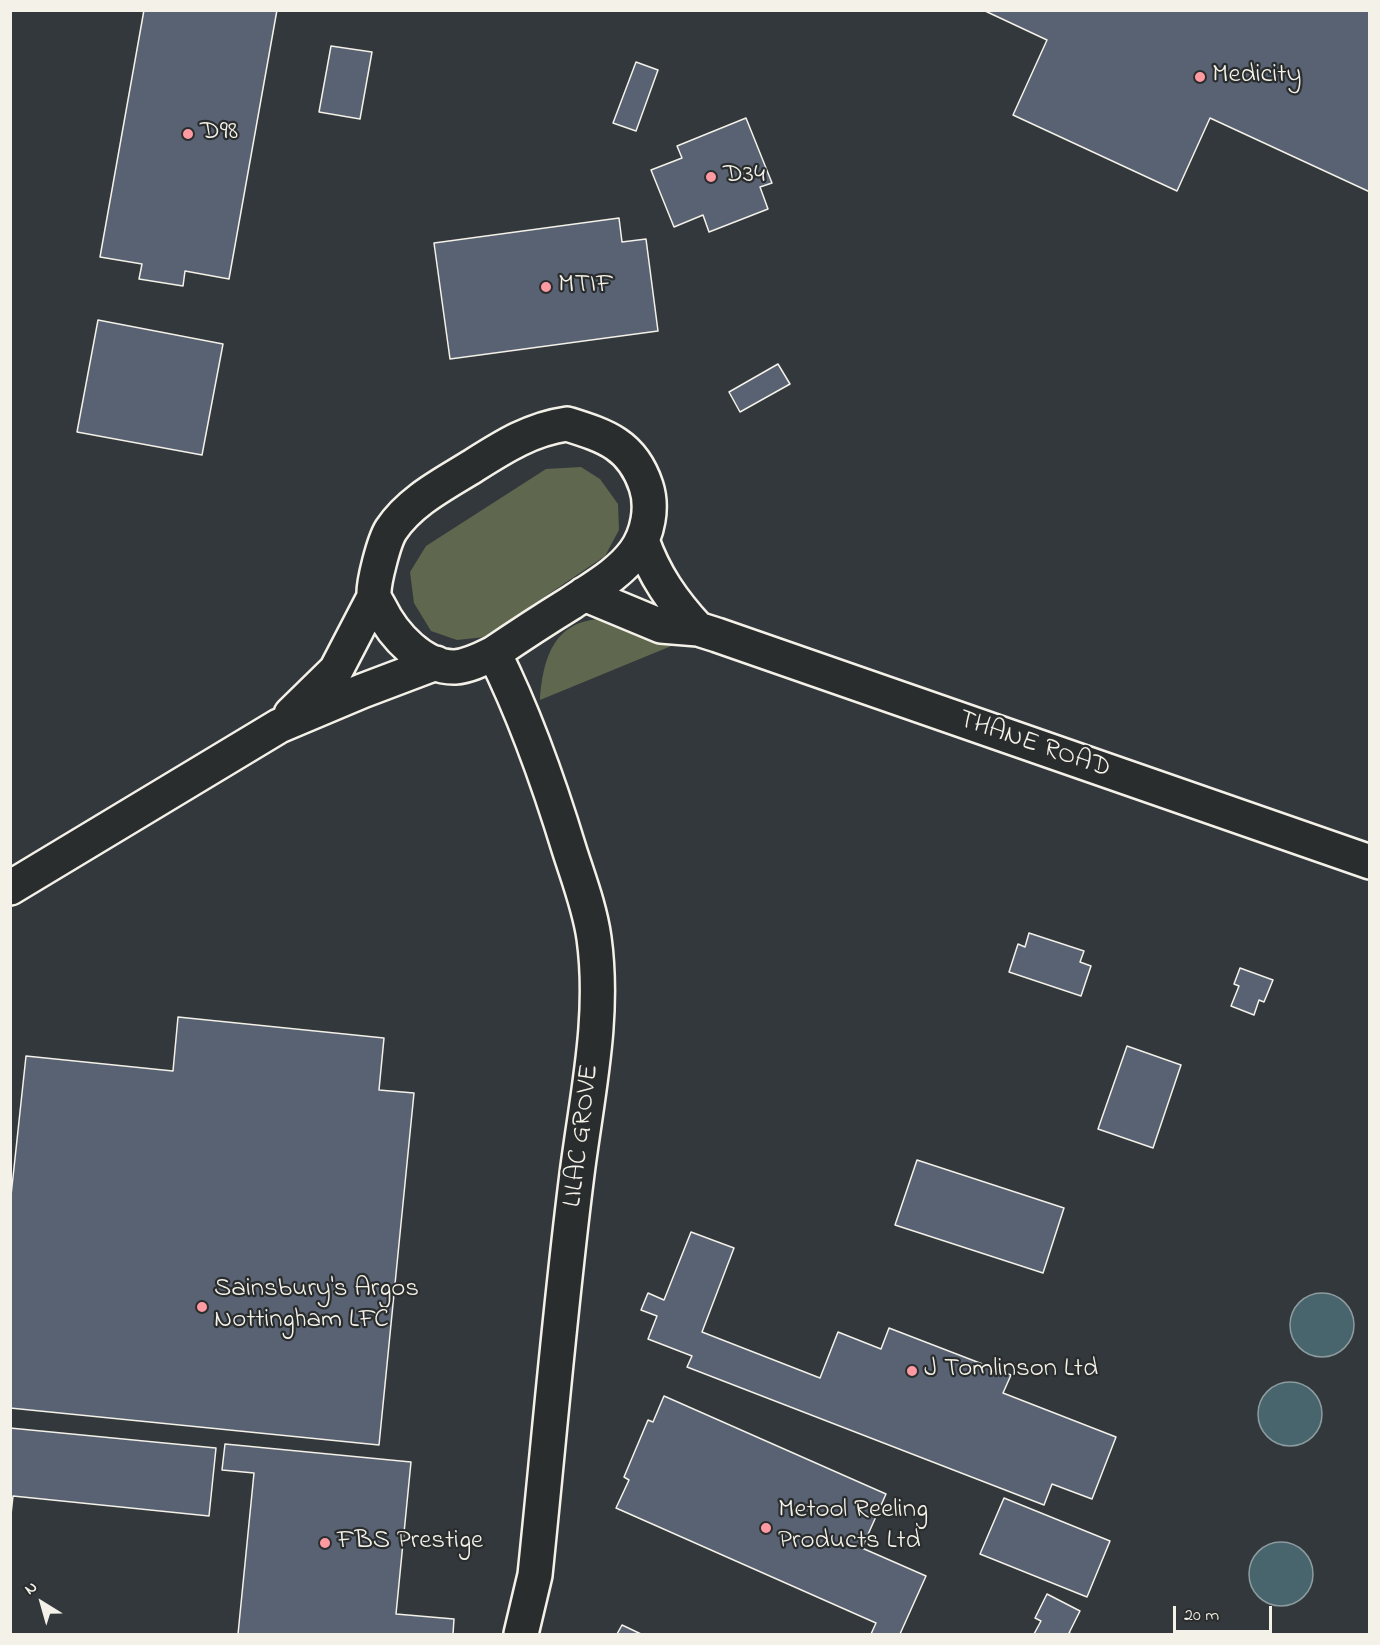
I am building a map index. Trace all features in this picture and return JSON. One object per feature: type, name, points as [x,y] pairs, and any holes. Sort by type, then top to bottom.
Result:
[{"type":"street","points":[[279,726],[336,670],[374,597],[389,532],[404,513],[427,495],[535,431],[567,424],[601,434],[616,442],[630,457],[643,478],[649,494],[648,518],[642,540],[635,552],[606,580],[494,653],[474,662],[457,667],[436,663],[414,651],[401,639],[383,615],[374,597]]},
{"type":"street","name":"THANE ROAD","points":[[642,540],[658,579],[676,605],[698,629]]},
{"type":"street","name":"THANE ROAD","points":[[584,594],[661,626],[698,629],[1370,862]]},
{"type":"street","name":"LILAC GROVE","points":[[494,653],[527,725],[564,830],[588,910],[594,938],[597,981],[597,1026],[577,1175],[535,1575],[521,1635]]},
{"type":"street","points":[[11,888],[279,726],[436,663]]},
{"type":"green space","points":[[581,467],[600,479],[618,504],[619,530],[605,556],[485,637],[457,640],[431,631],[414,603],[410,572],[426,546],[546,469]]},
{"type":"green space","points":[[601,619],[681,642],[540,700],[548,657],[561,635],[585,621]]},
{"type":"water","points":[[1322,1293],[1334,1295],[1345,1302],[1352,1313],[1354,1325],[1352,1337],[1345,1348],[1334,1355],[1322,1357],[1310,1355],[1299,1348],[1292,1337],[1290,1325],[1292,1313],[1299,1302],[1310,1295]]},
{"type":"water","points":[[1290,1382],[1302,1384],[1313,1391],[1320,1402],[1322,1414],[1320,1426],[1313,1437],[1302,1444],[1290,1446],[1278,1444],[1267,1437],[1260,1426],[1258,1414],[1260,1402],[1267,1391],[1278,1384]]},
{"type":"water","points":[[1281,1542],[1293,1544],[1304,1551],[1311,1562],[1313,1574],[1311,1586],[1304,1597],[1293,1604],[1281,1606],[1269,1604],[1258,1597],[1251,1586],[1249,1574],[1251,1562],[1258,1551],[1269,1544]]},
{"type":"building","name":"D98","points":[[144,10],[277,10],[229,279],[185,271],[183,286],[139,279],[142,264],[100,257]]},
{"type":"building","name":"Medicity","points":[[983,10],[1370,10],[1370,192],[1210,118],[1177,191],[1013,115],[1047,40]]},
{"type":"building","points":[[331,46],[372,52],[360,119],[319,112]]},
{"type":"building","points":[[636,62],[658,70],[636,131],[613,123]]},
{"type":"building","name":"D34","points":[[746,118],[772,183],[760,187],[768,209],[709,232],[703,215],[674,227],[651,170],[682,158],[677,146]]},
{"type":"building","name":"MTIF","points":[[619,218],[622,242],[646,239],[658,331],[450,359],[434,243]]},
{"type":"building","points":[[98,320],[223,344],[202,455],[77,432]]},
{"type":"building","points":[[778,364],[790,384],[740,412],[729,392]]},
{"type":"building","points":[[1029,933],[1084,951],[1080,962],[1091,966],[1081,996],[1009,972],[1018,944],[1025,947]]},
{"type":"building","points":[[1240,968],[1273,980],[1264,1002],[1259,1000],[1254,1015],[1231,1006],[1239,986],[1234,984]]},
{"type":"building","name":"Sainsbury's Argos Nottingham LFC","points":[[178,1017],[384,1038],[379,1090],[414,1093],[379,1445],[10,1408],[10,1205],[26,1056],[173,1071]]},
{"type":"building","points":[[1127,1046],[1181,1065],[1153,1148],[1098,1129]]},
{"type":"building","points":[[917,1160],[1064,1208],[1043,1273],[895,1225]]},
{"type":"building","name":"J Tomlinson Ltd","points":[[691,1232],[734,1248],[702,1332],[820,1378],[838,1332],[881,1349],[889,1328],[1011,1375],[1003,1393],[1116,1437],[1092,1499],[1052,1484],[1044,1505],[687,1367],[692,1356],[648,1339],[657,1316],[641,1310],[648,1293],[664,1300]]},
{"type":"building","name":"Metool Reeling Products Ltd","points":[[664,1396],[886,1494],[862,1548],[926,1576],[900,1634],[871,1634],[876,1623],[616,1508],[629,1480],[624,1477],[648,1420],[653,1422]]},
{"type":"building","points":[[10,1428],[216,1448],[209,1516],[13,1496],[10,1524]]},
{"type":"building","name":"FBS Prestige","points":[[225,1444],[411,1462],[396,1614],[454,1619],[453,1634],[238,1634],[254,1473],[222,1470]]},
{"type":"building","points":[[1004,1498],[1110,1541],[1087,1597],[980,1554]]},
{"type":"building","points":[[1047,1594],[1080,1611],[1069,1633],[1072,1634],[1034,1634],[1041,1621],[1035,1618]]},
{"type":"building","points":[[622,1625],[641,1634],[617,1634]]},
{"type":"place","name":"Medicity","points":[[1200,77]]},
{"type":"place","name":"D98","points":[[188,134]]},
{"type":"place","name":"D34","points":[[711,177]]},
{"type":"place","name":"MTIF","points":[[546,287]]},
{"type":"place","name":"Sainsbury's Argos Nottingham LFC","points":[[202,1307]]},
{"type":"place","name":"J Tomlinson Ltd","points":[[912,1371]]},
{"type":"place","name":"Metool Reeling Products Ltd","points":[[766,1528]]},
{"type":"place","name":"FBS Prestige","points":[[325,1543]]}]
